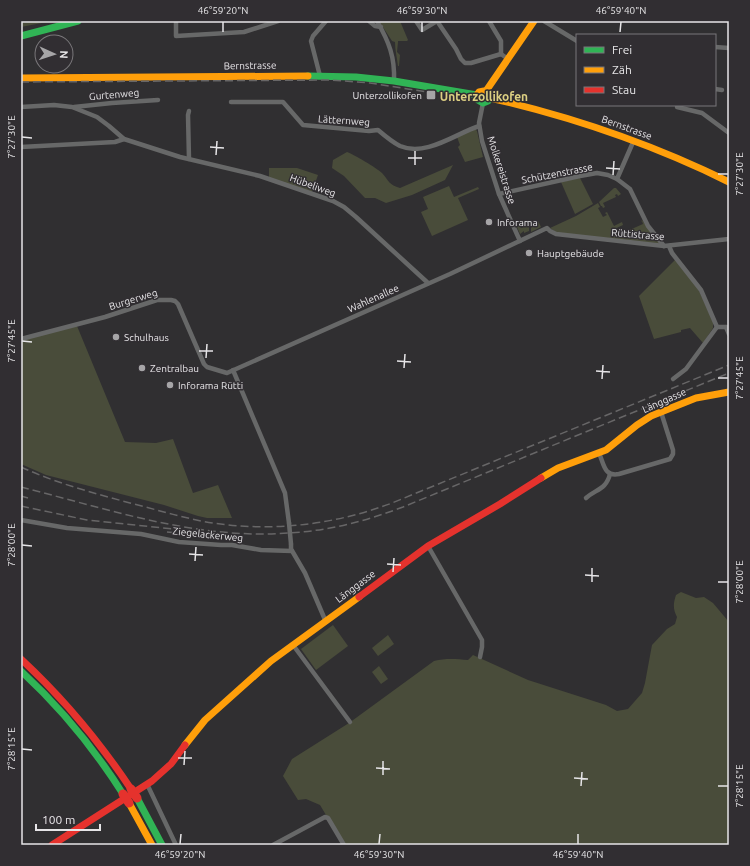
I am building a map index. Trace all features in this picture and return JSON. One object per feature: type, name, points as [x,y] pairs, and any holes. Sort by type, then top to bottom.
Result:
[{"type":"main road","points":[[21,36],[78,21]]},
{"type":"main road","points":[[484,97],[504,56],[515,50],[534,21]]},
{"type":"main road","name":"Bernstrasse","points":[[21,78],[320,76],[356,77],[394,81],[484,97],[558,115],[634,140],[697,166],[729,182]]},
{"type":"main road","name":"Länggasse","points":[[52,845],[148,784],[171,764],[205,720],[271,661],[428,546],[558,468],[600,453],[617,442],[644,420],[696,398],[729,392]]},
{"type":"main road","points":[[21,659],[57,693],[81,720],[110,757],[127,791],[162,845]]},
{"type":"main road","points":[[21,671],[78,731],[127,791]]},
{"type":"main road","points":[[133,801],[152,845]]},
{"type":"street","points":[[176,21],[176,36],[244,32],[278,21]]},
{"type":"street","points":[[320,76],[311,41],[312,36],[326,21]]},
{"type":"street","points":[[369,21],[375,26],[381,27]]},
{"type":"street","points":[[377,21],[386,37],[394,58],[394,81]]},
{"type":"street","points":[[416,21],[422,30],[437,21],[463,61],[467,63],[504,56],[501,41],[489,21]]},
{"type":"street","points":[[544,21],[576,40]]},
{"type":"street","points":[[716,47],[729,48]]},
{"type":"street","points":[[716,89],[722,90]]},
{"type":"street","name":"Molkereistrasse","points":[[484,97],[480,126],[484,146],[499,194],[520,241]]},
{"type":"street","name":"Gurtenweg","points":[[72,107],[112,102],[158,100]]},
{"type":"street","name":"Lätternweg","points":[[231,102],[283,102],[304,125],[369,131],[378,130],[399,146],[414,150],[428,148],[467,130],[480,126]]},
{"type":"street","name":"Hübeliweg","points":[[21,107],[54,105],[72,107],[97,117],[124,139],[188,159],[260,176],[333,201],[344,207],[356,217],[428,283]]},
{"type":"street","points":[[677,107],[702,113],[729,133]]},
{"type":"street","points":[[188,159],[189,111]]},
{"type":"street","points":[[21,147],[116,142],[124,139]]},
{"type":"street","points":[[634,140],[618,179],[630,189],[648,226],[701,290],[717,326]]},
{"type":"street","name":"Schützenstrasse","points":[[499,194],[593,174],[605,174],[618,179]]},
{"type":"street","name":"Wahlenallee","points":[[233,370],[547,228]]},
{"type":"street","name":"Rüttistrasse","points":[[547,228],[556,234],[666,246],[729,239]]},
{"type":"street","name":"Burgerweg","points":[[21,339],[105,317],[152,301],[168,299],[178,304],[201,360],[206,366],[224,373],[233,370]]},
{"type":"street","points":[[673,379],[686,369],[717,326],[727,325],[729,334]]},
{"type":"street","points":[[233,370],[285,493],[292,552],[305,573],[326,622]]},
{"type":"street","points":[[600,453],[606,471],[610,474],[619,474],[670,459],[673,454],[661,412]]},
{"type":"street","points":[[586,498],[603,488],[610,474]]},
{"type":"street","name":"Ziegelackerweg","points":[[21,520],[67,528],[141,534],[179,542],[221,546],[232,545],[261,550],[292,552]]},
{"type":"street","points":[[428,546],[482,640],[480,657]]},
{"type":"street","points":[[293,645],[350,722]]},
{"type":"street","points":[[148,784],[176,845]]},
{"type":"street","points":[[273,845],[325,817],[328,818],[344,845]]},
{"type":"green space","points":[[52,21],[21,27],[21,23]]},
{"type":"green space","points":[[379,21],[400,21],[408,40],[398,41],[397,52],[400,55],[399,66],[395,42],[392,41]]},
{"type":"green space","points":[[475,129],[477,131],[483,157],[465,162],[458,147],[460,145],[457,137]]},
{"type":"green space","points":[[347,152],[375,168],[382,173],[391,184],[400,188],[453,165],[445,180],[412,195],[386,203],[375,198],[365,198],[344,176],[332,168],[333,160]]},
{"type":"green space","points":[[269,168],[297,168],[318,175],[312,192],[269,178]]},
{"type":"green space","points":[[580,178],[593,204],[575,214],[561,182]]},
{"type":"green space","points":[[449,186],[454,197],[478,187],[479,189],[458,198],[468,220],[432,236],[421,212],[428,209],[423,197]]},
{"type":"green space","points":[[614,188],[616,188],[621,194],[618,196],[617,194],[615,195],[616,197],[603,203],[605,207],[603,208],[599,202]]},
{"type":"green space","points":[[598,203],[600,207],[598,208],[603,217],[607,215],[605,213],[607,212],[614,226],[622,222],[623,225],[612,230],[615,235],[643,224],[642,221],[641,222],[642,220],[660,244],[557,233],[550,228],[576,216]]},
{"type":"green space","points":[[538,221],[541,227],[531,232],[531,224]]},
{"type":"green space","points":[[519,223],[521,228],[529,225],[529,231],[524,233],[524,231],[520,234],[516,225]]},
{"type":"green space","points":[[675,260],[697,286],[713,322],[713,328],[703,343],[690,328],[654,339],[639,296]]},
{"type":"green space","points":[[77,326],[125,442],[156,443],[173,439],[193,493],[218,485],[232,518],[207,518],[198,516],[164,505],[46,475],[21,464],[21,340]]},
{"type":"green space","points":[[681,592],[696,598],[704,597],[713,603],[729,622],[729,845],[344,845],[320,805],[306,799],[298,800],[283,776],[292,759],[349,723],[434,661],[438,660],[468,660],[473,655],[528,680],[606,705],[617,711],[628,709],[642,693],[652,645],[667,629],[675,624],[677,617],[674,609],[674,601],[676,595]]},
{"type":"green space","points":[[333,625],[348,646],[316,670],[301,649]]},
{"type":"green space","points":[[388,635],[394,644],[378,656],[372,648]]},
{"type":"green space","points":[[379,666],[388,679],[381,684],[372,672]]},
{"type":"railway","points":[[21,82],[330,80],[370,83],[440,94]]},
{"type":"railway","points":[[21,467],[61,483],[201,521],[225,525],[274,527],[322,522],[369,511],[392,503],[729,365]]},
{"type":"railway","points":[[21,487],[153,521],[220,532],[254,534],[288,533],[332,528],[375,517],[403,507],[729,373]]},
{"type":"railway","points":[[21,496],[28,498]]},
{"type":"railway","points":[[21,506],[87,520],[173,529]]},
{"type":"railway","points":[[167,532],[223,538]]},
{"type":"traffic: fast","points":[[21,36],[78,21]]},
{"type":"traffic: fast","points":[[308,76],[356,77],[394,81],[477,95]]},
{"type":"traffic: fast","points":[[477,95],[478,100],[483,103],[488,101],[490,98]]},
{"type":"traffic: fast","points":[[21,671],[50,699],[76,729],[123,794]]},
{"type":"traffic: fast","points":[[137,798],[162,845]]},
{"type":"traffic: slow","points":[[486,91],[534,21]]},
{"type":"traffic: slow","points":[[21,78],[308,76]]},
{"type":"traffic: slow","points":[[477,95],[479,92],[484,91],[489,94],[490,98]]},
{"type":"traffic: slow","points":[[490,98],[552,114],[612,133],[700,168],[729,182]]},
{"type":"traffic: slow","points":[[541,478],[558,468],[606,450],[637,425],[651,416],[696,398],[729,392]]},
{"type":"traffic: slow","points":[[185,745],[205,720],[271,661],[359,597]]},
{"type":"traffic: slow","points":[[129,803],[152,845]]},
{"type":"traffic: jam","points":[[359,597],[428,546],[541,478]]},
{"type":"traffic: jam","points":[[21,659],[80,721],[131,789]]},
{"type":"traffic: jam","points":[[52,845],[152,781],[171,764],[185,745]]},
{"type":"traffic: jam","points":[[131,789],[137,798]]},
{"type":"traffic: jam","points":[[123,794],[129,803]]},
{"type":"place","name":"Unterzollikofen","points":[[431,95]]},
{"type":"place","name":"Inforama","points":[[489,222]]},
{"type":"place","name":"Hauptgebäude","points":[[529,253]]},
{"type":"place","name":"Schulhaus","points":[[116,337]]},
{"type":"place","name":"Zentralbau","points":[[142,368]]},
{"type":"place","name":"Inforama Rütti","points":[[170,385]]},
{"type":"district","name":"Unterzollikofen","points":[[484,97]]}]
